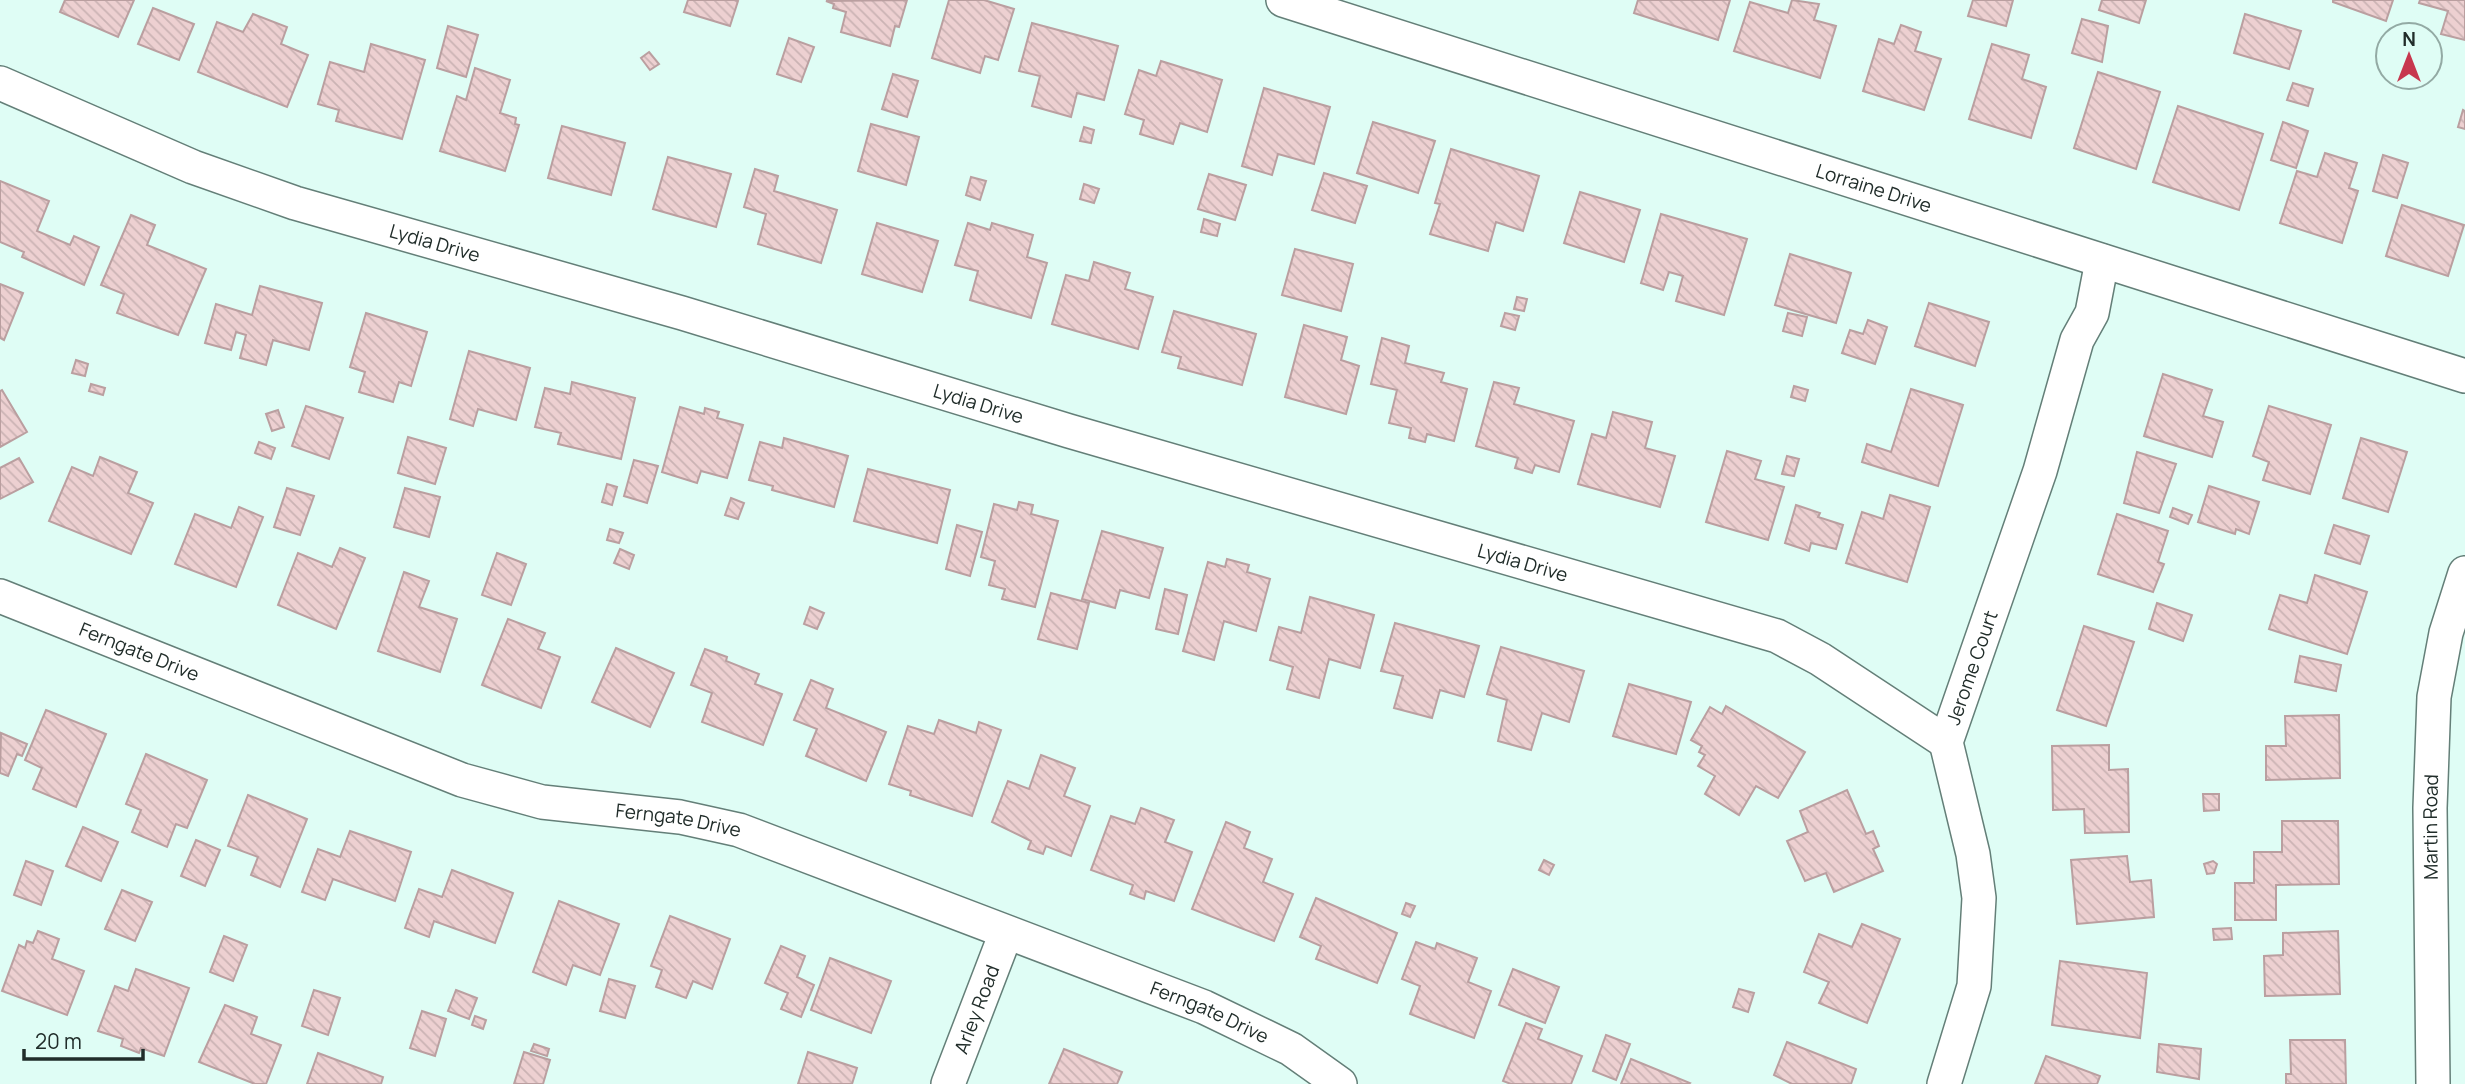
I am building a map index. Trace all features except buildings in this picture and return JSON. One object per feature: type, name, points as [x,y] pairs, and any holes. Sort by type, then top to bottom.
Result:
[{"type":"street","name":"Lorraine Drive","points":[[1283,0],[2465,376]]},
{"type":"street","name":"Lydia Drive","points":[[0,83],[193,167],[295,203],[682,313],[1069,431],[1777,636],[1821,659],[1946,742]]},
{"type":"street","name":"Jerome Court","points":[[1944,1084],[1975,986],[1979,898],[1973,854],[1946,742],[2040,471],[2077,340],[2092,313],[2102,261]]},
{"type":"street","name":"Martin Road","points":[[2433,1084],[2430,808],[2434,697],[2445,633],[2465,573]]},
{"type":"street","name":"Ferngate Drive","points":[[0,596],[461,780],[542,802],[680,817],[739,830],[1204,1007],[1291,1049],[1340,1084]]},
{"type":"street","name":"Arley Road","points":[[948,1084],[1006,933]]}]
